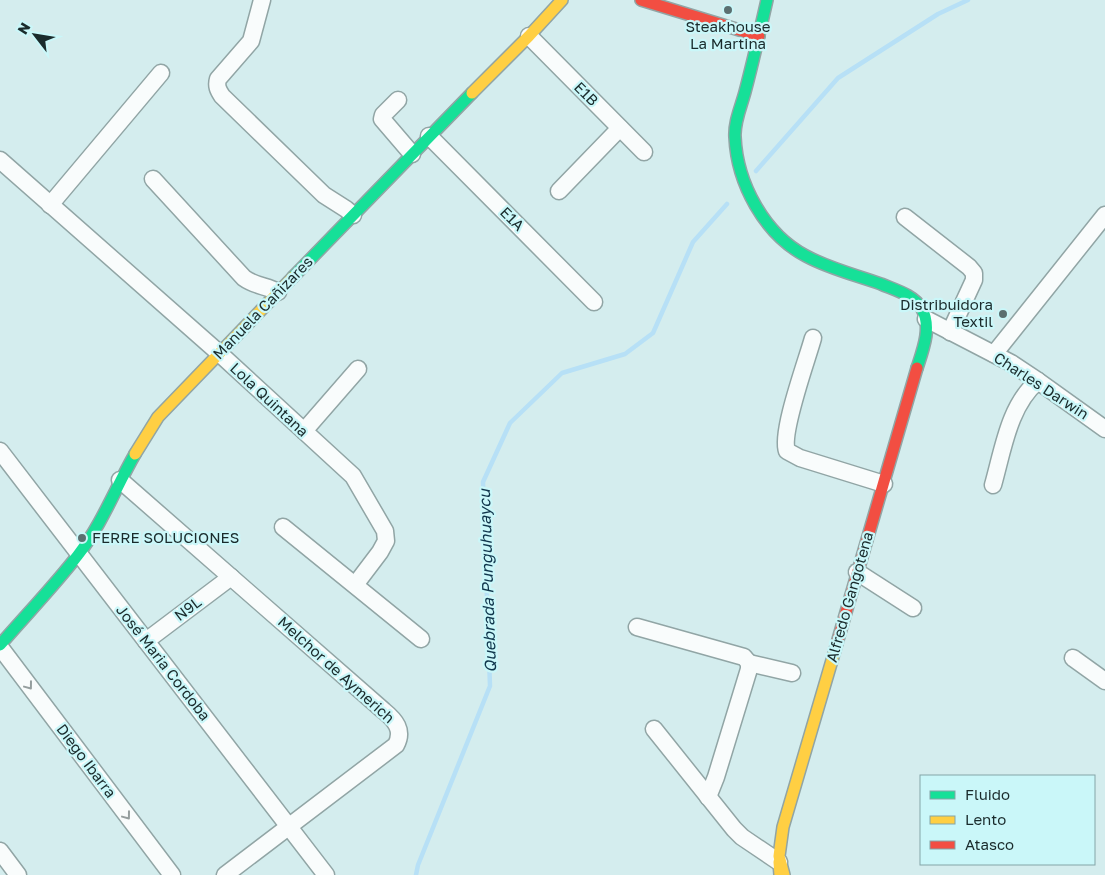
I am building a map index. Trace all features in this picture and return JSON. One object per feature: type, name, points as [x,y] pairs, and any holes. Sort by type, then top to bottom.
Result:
[{"type":"street","points":[[262,0],[251,41],[218,79],[218,90],[324,195],[353,215]]},
{"type":"street","name":"Manuela Cañizares","points":[[0,646],[79,554],[104,514],[120,480],[158,417],[562,0]]},
{"type":"street","points":[[641,0],[759,36]]},
{"type":"street","name":"Charles Darwin","points":[[767,0],[735,134],[738,162],[757,208],[769,225],[785,240],[820,264],[877,282],[910,297],[922,309],[926,319],[994,354],[1038,381],[1105,429]]},
{"type":"street","name":"E1B","points":[[529,36],[644,152]]},
{"type":"street","points":[[50,205],[161,73]]},
{"type":"street","points":[[398,100],[383,115],[382,119],[412,154]]},
{"type":"street","points":[[559,192],[620,128]]},
{"type":"street","name":"E1A","points":[[429,136],[594,302]]},
{"type":"street","name":"Lola Quintana","points":[[0,160],[219,353],[353,476],[385,531],[386,541],[380,552],[354,585]]},
{"type":"street","points":[[153,179],[244,278],[253,284],[278,292]]},
{"type":"street","points":[[994,354],[1105,215]]},
{"type":"street","points":[[905,217],[969,267],[974,274],[974,280],[950,332]]},
{"type":"street","name":"Alfredo Gangotena","points":[[781,871],[778,852],[783,827],[924,344],[927,330],[926,319]]},
{"type":"street","points":[[813,338],[790,419],[785,445],[787,450],[800,458],[884,484]]},
{"type":"street","points":[[304,431],[358,369]]},
{"type":"street","points":[[993,485],[1016,411],[1022,398],[1038,381]]},
{"type":"street","name":"José Maria Cordoba","points":[[0,451],[326,875]]},
{"type":"street","name":"Melchor de Aymerich","points":[[120,480],[384,710],[394,719],[399,728],[399,739],[396,745],[225,875]]},
{"type":"street","points":[[283,527],[421,639]]},
{"type":"street","points":[[857,572],[913,608]]},
{"type":"street","name":"N9L","points":[[146,641],[231,577]]},
{"type":"street","points":[[637,627],[744,657],[749,663],[792,673]]},
{"type":"street","name":"Diego Ibarra","points":[[0,646],[172,875]]},
{"type":"street","points":[[1073,658],[1105,680]]},
{"type":"street","points":[[708,797],[716,777],[749,669],[749,663]]},
{"type":"street","points":[[654,729],[742,837],[781,871]]},
{"type":"street","points":[[0,851],[18,875]]},
{"type":"waterway","name":"Quebrada Punguhuaycu","points":[[756,171],[838,78],[938,14],[968,0]]},
{"type":"waterway","name":"Quebrada Punguhuaycu","points":[[416,875],[418,865],[490,686],[483,482],[510,423],[562,373],[625,354],[653,333],[693,242],[727,204]]},
{"type":"traffic: fast","points":[[767,0],[735,131],[737,154],[747,189],[766,221],[777,235],[791,246],[824,265],[881,284],[898,291],[919,304],[925,316],[926,331],[924,346],[917,368]]},
{"type":"traffic: fast","points":[[293,277],[472,93]]},
{"type":"traffic: fast","points":[[0,645],[87,543],[135,454]]},
{"type":"traffic: slow","points":[[472,93],[562,0]]},
{"type":"traffic: slow","points":[[135,454],[158,417],[293,277]]},
{"type":"traffic: slow","points":[[784,875],[779,856],[783,827],[835,650]]},
{"type":"traffic: slow","points":[[779,862],[780,875]]},
{"type":"traffic: jam","points":[[641,0],[759,36]]},
{"type":"traffic: jam","points":[[835,650],[917,368]]},
{"type":"place","name":"Steakhouse La Martina","points":[[728,10]]},
{"type":"place","name":"Distribuidora Textil","points":[[1003,314]]},
{"type":"place","name":"FERRE SOLUCIONES","points":[[82,538]]}]
